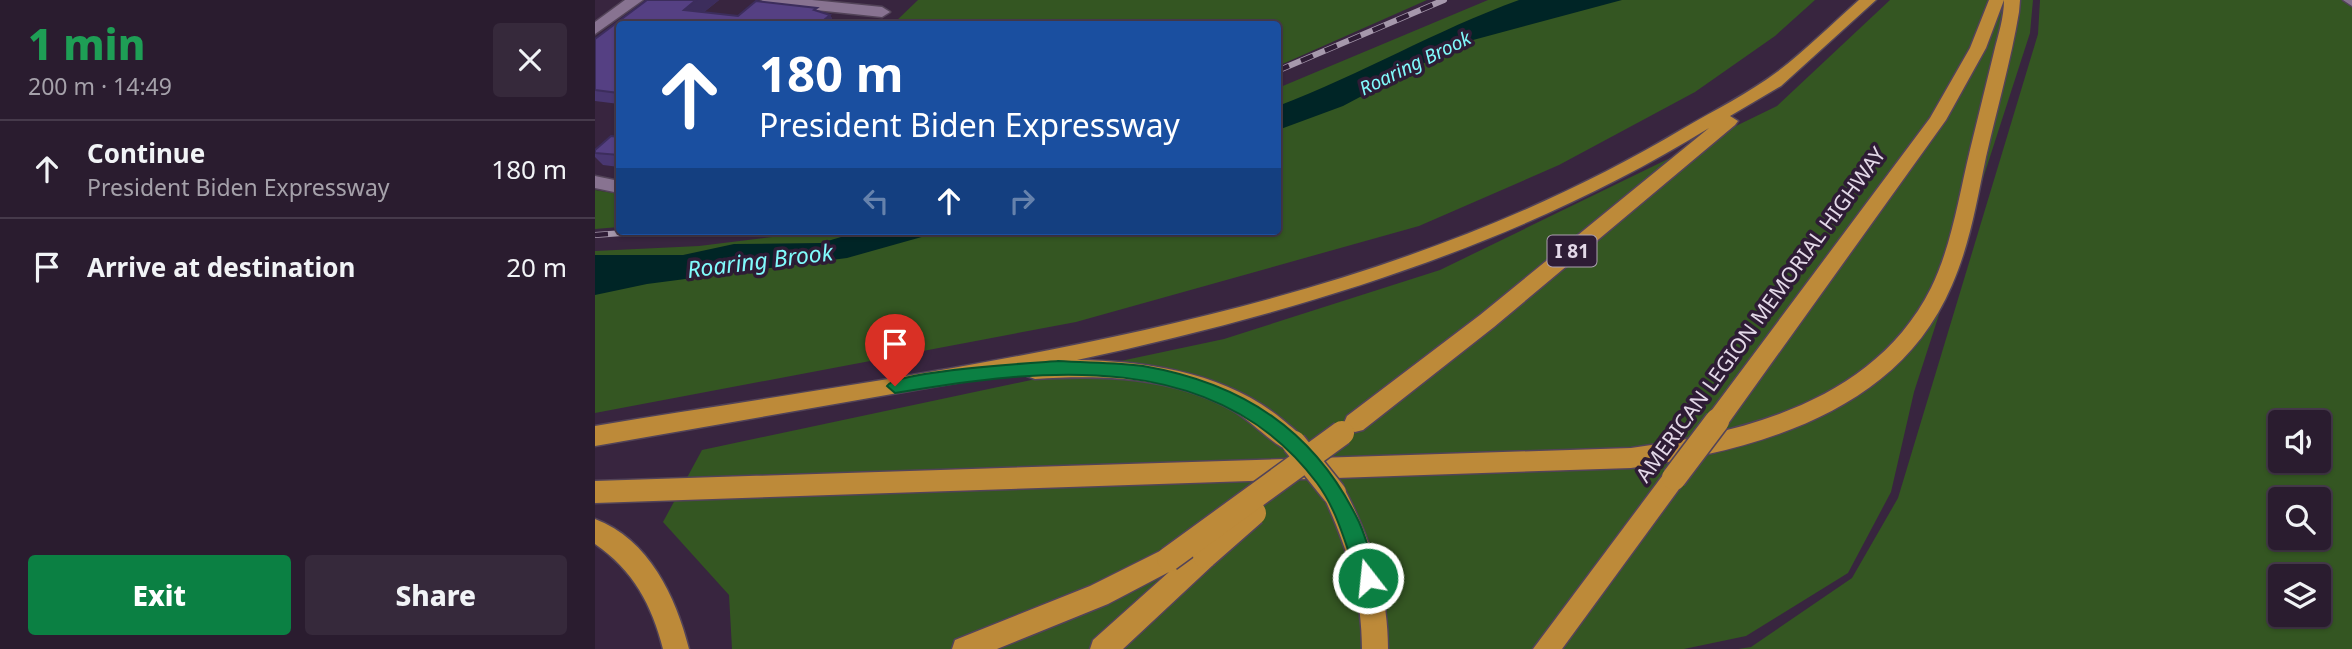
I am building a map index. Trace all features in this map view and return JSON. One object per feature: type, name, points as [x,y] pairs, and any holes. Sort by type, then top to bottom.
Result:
[{"type":"highway","name":"I 81","points":[[1103,649],[1349,428],[1487,321],[1785,74],[1868,0]]},
{"type":"highway","name":"AMERICAN LEGION MEMORIAL HIGHWAY","points":[[1546,649],[1937,120],[1978,48],[1997,0]]},
{"type":"highway","points":[[595,492],[1631,458],[1735,440],[1766,430],[1827,404],[1870,376],[1899,350],[1931,308],[1955,246],[1995,87],[2012,0]]},
{"type":"highway","points":[[595,436],[948,377],[1209,321],[1314,293],[1412,260],[1500,226],[1619,173],[1785,74]]},
{"type":"highway","points":[[948,377],[1058,368],[1171,377],[1237,401],[1294,443],[1334,493],[1364,559],[1372,597],[1375,649]]},
{"type":"highway","points":[[965,649],[1099,595],[1169,559],[1349,428]]},
{"type":"highway","points":[[595,530],[616,542],[640,565],[657,590],[670,623],[676,649]]},
{"type":"street","points":[[595,29],[635,0]]},
{"type":"street","points":[[769,0],[882,12]]},
{"type":"street","points":[[872,21],[895,0]]},
{"type":"street","points":[[595,183],[616,186]]},
{"type":"green space","points":[[918,0],[1427,0],[1281,65],[1281,21],[896,21]]},
{"type":"green space","points":[[1488,0],[1815,0],[1775,36],[1695,92],[1559,165],[1419,226],[1076,322],[595,413],[595,251],[699,246],[787,235],[1281,235],[1281,87]]},
{"type":"green space","points":[[1890,0],[2033,0],[2030,33],[1914,392],[1891,492],[1848,573],[1746,636],[1684,649],[732,649],[729,595],[663,522],[702,450],[1224,339],[1440,270],[1777,106]]},
{"type":"green space","points":[[2040,0],[2352,0],[2352,649],[1738,649],[1751,647],[1852,578],[1898,498],[2038,34]]},
{"type":"green space","points":[[595,190],[616,194],[616,227],[595,229]]},
{"type":"water","name":"Roaring Brook","points":[[1519,0],[1622,0],[1462,43],[1343,106],[1281,129],[1281,105]]},
{"type":"water","name":"Roaring Brook","points":[[848,235],[929,235],[847,258],[647,284],[595,295],[595,255],[683,255],[734,244],[821,243]]},
{"type":"building","points":[[647,0],[696,0],[684,10],[738,16],[756,1],[817,8],[814,10],[830,15],[823,21],[619,21]]},
{"type":"building","points":[[616,23],[616,93],[595,90],[595,39]]},
{"type":"building","points":[[611,136],[616,137],[616,155],[595,153]]},
{"type":"railway","points":[[1281,69],[1444,0]]},
{"type":"railway","points":[[595,235],[616,234]]},
{"type":"route","points":[[895,386],[948,377],[1058,368],[1141,372],[1202,386],[1237,401],[1266,420],[1290,440],[1324,478],[1351,526],[1364,559],[1368,578]]}]
